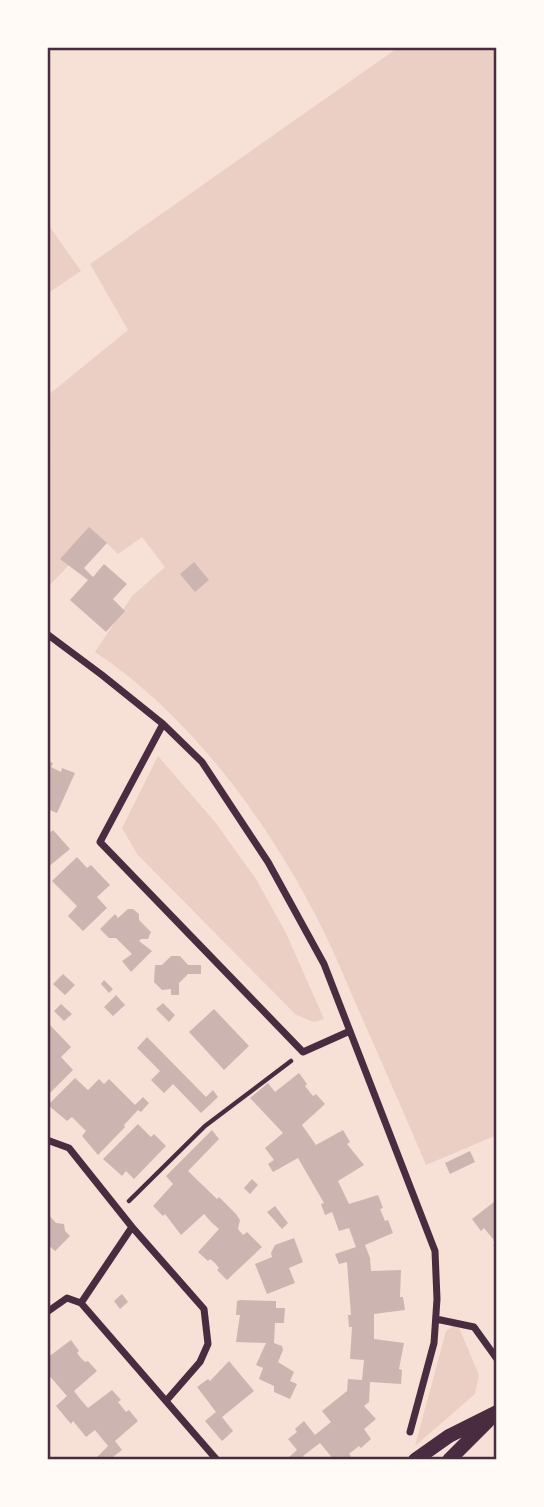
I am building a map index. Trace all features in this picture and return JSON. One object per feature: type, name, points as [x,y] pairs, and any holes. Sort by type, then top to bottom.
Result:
[{"type":"main road","points":[[415,1460],[449,1436],[497,1413]]},
{"type":"main road","points":[[449,1460],[497,1413]]},
{"type":"street","points":[[47,635],[163,724],[202,762],[268,862],[324,964],[435,1251],[434,1343],[410,1432]]},
{"type":"street","points":[[163,724],[100,842],[303,1052],[350,1031]]},
{"type":"street","points":[[47,1140],[69,1148],[132,1227],[204,1309],[208,1344],[200,1362],[166,1401]]},
{"type":"street","points":[[81,1303],[132,1227]]},
{"type":"street","points":[[47,1312],[67,1298],[81,1303],[217,1460]]},
{"type":"street","points":[[436,1319],[474,1327],[497,1359]]},
{"type":"path","points":[[119,1211],[205,1126],[303,1052]]},
{"type":"shaded area","points":[[399,47],[497,47],[497,1135],[426,1165],[326,937],[274,843],[222,771],[193,737],[129,677],[95,652],[132,596],[165,567],[142,537],[118,554],[98,535],[47,588],[47,459],[51,456],[47,451],[47,396],[128,330],[90,264]]},
{"type":"shaded area","points":[[47,223],[81,271],[47,294]]},
{"type":"shaded area","points":[[158,756],[215,822],[256,879],[286,933],[324,1019],[314,1022],[296,1015],[137,854],[122,828]]},
{"type":"shaded area","points":[[457,1323],[479,1375],[475,1394],[415,1446],[446,1331]]},
{"type":"building","points":[[89,527],[107,543],[84,568],[93,577],[104,564],[127,584],[113,599],[125,611],[106,632],[70,600],[88,580],[60,559]]},
{"type":"building","points":[[194,562],[209,580],[195,592],[180,574]]},
{"type":"building","points":[[47,761],[53,763],[51,767],[61,772],[62,768],[75,773],[57,813],[47,809]]},
{"type":"building","points":[[53,830],[70,849],[47,868],[47,835]]},
{"type":"building","points":[[77,857],[87,868],[91,865],[110,885],[97,897],[107,908],[83,931],[68,916],[77,906],[52,881]]},
{"type":"building","points":[[128,909],[139,914],[139,920],[151,932],[148,939],[139,941],[152,951],[131,972],[122,961],[132,954],[116,938],[109,938],[100,929],[115,914],[118,918]]},
{"type":"building","points":[[171,956],[180,956],[188,965],[201,965],[201,974],[188,974],[179,983],[179,995],[171,995],[171,989],[162,990],[154,982],[155,965],[162,965]]},
{"type":"building","points":[[63,974],[75,985],[65,995],[53,984]]},
{"type":"building","points":[[104,980],[113,989],[109,993],[101,984]]},
{"type":"building","points":[[116,995],[125,1005],[113,1016],[104,1007]]},
{"type":"building","points":[[163,1003],[175,1015],[169,1022],[156,1009]]},
{"type":"building","points":[[61,1004],[72,1014],[64,1021],[54,1011]]},
{"type":"building","points":[[214,1009],[249,1046],[224,1070],[189,1032]]},
{"type":"building","points":[[47,1022],[71,1047],[61,1057],[73,1070],[47,1096]]},
{"type":"building","points":[[147,1037],[206,1097],[213,1090],[218,1097],[201,1113],[173,1084],[164,1093],[151,1080],[160,1071],[137,1048]]},
{"type":"building","points":[[299,1073],[313,1096],[316,1094],[325,1104],[302,1125],[316,1145],[343,1130],[350,1142],[347,1144],[364,1165],[338,1181],[349,1204],[378,1195],[383,1208],[380,1209],[393,1233],[365,1245],[371,1271],[401,1270],[400,1297],[403,1297],[405,1310],[374,1314],[374,1339],[404,1343],[399,1369],[402,1370],[401,1384],[370,1382],[369,1402],[364,1406],[376,1419],[364,1429],[371,1439],[349,1454],[351,1456],[347,1460],[334,1460],[320,1443],[303,1456],[306,1460],[286,1460],[297,1450],[288,1439],[304,1421],[315,1435],[331,1422],[322,1411],[347,1391],[348,1379],[362,1380],[364,1360],[350,1359],[352,1327],[349,1327],[348,1315],[351,1315],[347,1262],[339,1264],[335,1254],[356,1247],[349,1228],[339,1231],[332,1212],[325,1215],[321,1204],[324,1203],[298,1158],[273,1172],[268,1164],[274,1160],[265,1148],[283,1133],[250,1098],[268,1083],[275,1092]]},
{"type":"building","points":[[75,1078],[88,1090],[99,1079],[104,1084],[109,1079],[135,1105],[143,1097],[149,1103],[141,1112],[138,1110],[98,1155],[82,1136],[86,1131],[72,1117],[67,1121],[48,1105]]},
{"type":"building","points":[[138,1124],[151,1137],[154,1134],[166,1146],[134,1179],[126,1171],[122,1176],[103,1159]]},
{"type":"building","points":[[212,1130],[219,1139],[188,1171],[236,1214],[240,1220],[238,1229],[243,1235],[247,1232],[262,1247],[227,1280],[217,1270],[219,1268],[215,1263],[210,1259],[208,1261],[198,1252],[219,1229],[204,1214],[181,1235],[165,1214],[163,1216],[153,1206],[173,1184],[166,1176]]},
{"type":"building","points":[[470,1151],[475,1162],[450,1174],[445,1163]]},
{"type":"building","points":[[252,1179],[258,1185],[250,1194],[244,1188]]},
{"type":"building","points":[[494,1202],[497,1205],[497,1251],[493,1239],[484,1228],[481,1231],[472,1219]]},
{"type":"building","points":[[275,1206],[288,1223],[282,1229],[267,1212]]},
{"type":"building","points":[[47,1213],[56,1223],[64,1224],[65,1231],[70,1236],[55,1251],[47,1244]]},
{"type":"building","points":[[294,1238],[303,1262],[289,1268],[295,1283],[267,1294],[255,1264],[272,1257],[275,1245]]},
{"type":"building","points":[[122,1294],[128,1302],[120,1309],[114,1301]]},
{"type":"building","points":[[237,1301],[276,1301],[276,1308],[285,1308],[284,1323],[275,1323],[274,1343],[282,1346],[283,1350],[278,1362],[294,1372],[290,1381],[297,1384],[290,1399],[274,1392],[274,1386],[259,1379],[263,1368],[256,1365],[266,1343],[236,1342],[240,1315],[236,1315]]},
{"type":"building","points":[[71,1340],[81,1358],[97,1371],[74,1391],[81,1400],[88,1408],[112,1390],[121,1400],[118,1402],[126,1412],[129,1410],[138,1421],[115,1441],[122,1450],[109,1460],[94,1460],[108,1446],[95,1430],[86,1437],[56,1406],[67,1396],[47,1373],[47,1358]]},
{"type":"building","points":[[229,1361],[254,1391],[222,1417],[233,1431],[222,1441],[205,1421],[216,1412],[197,1387],[208,1379],[210,1381]]}]
